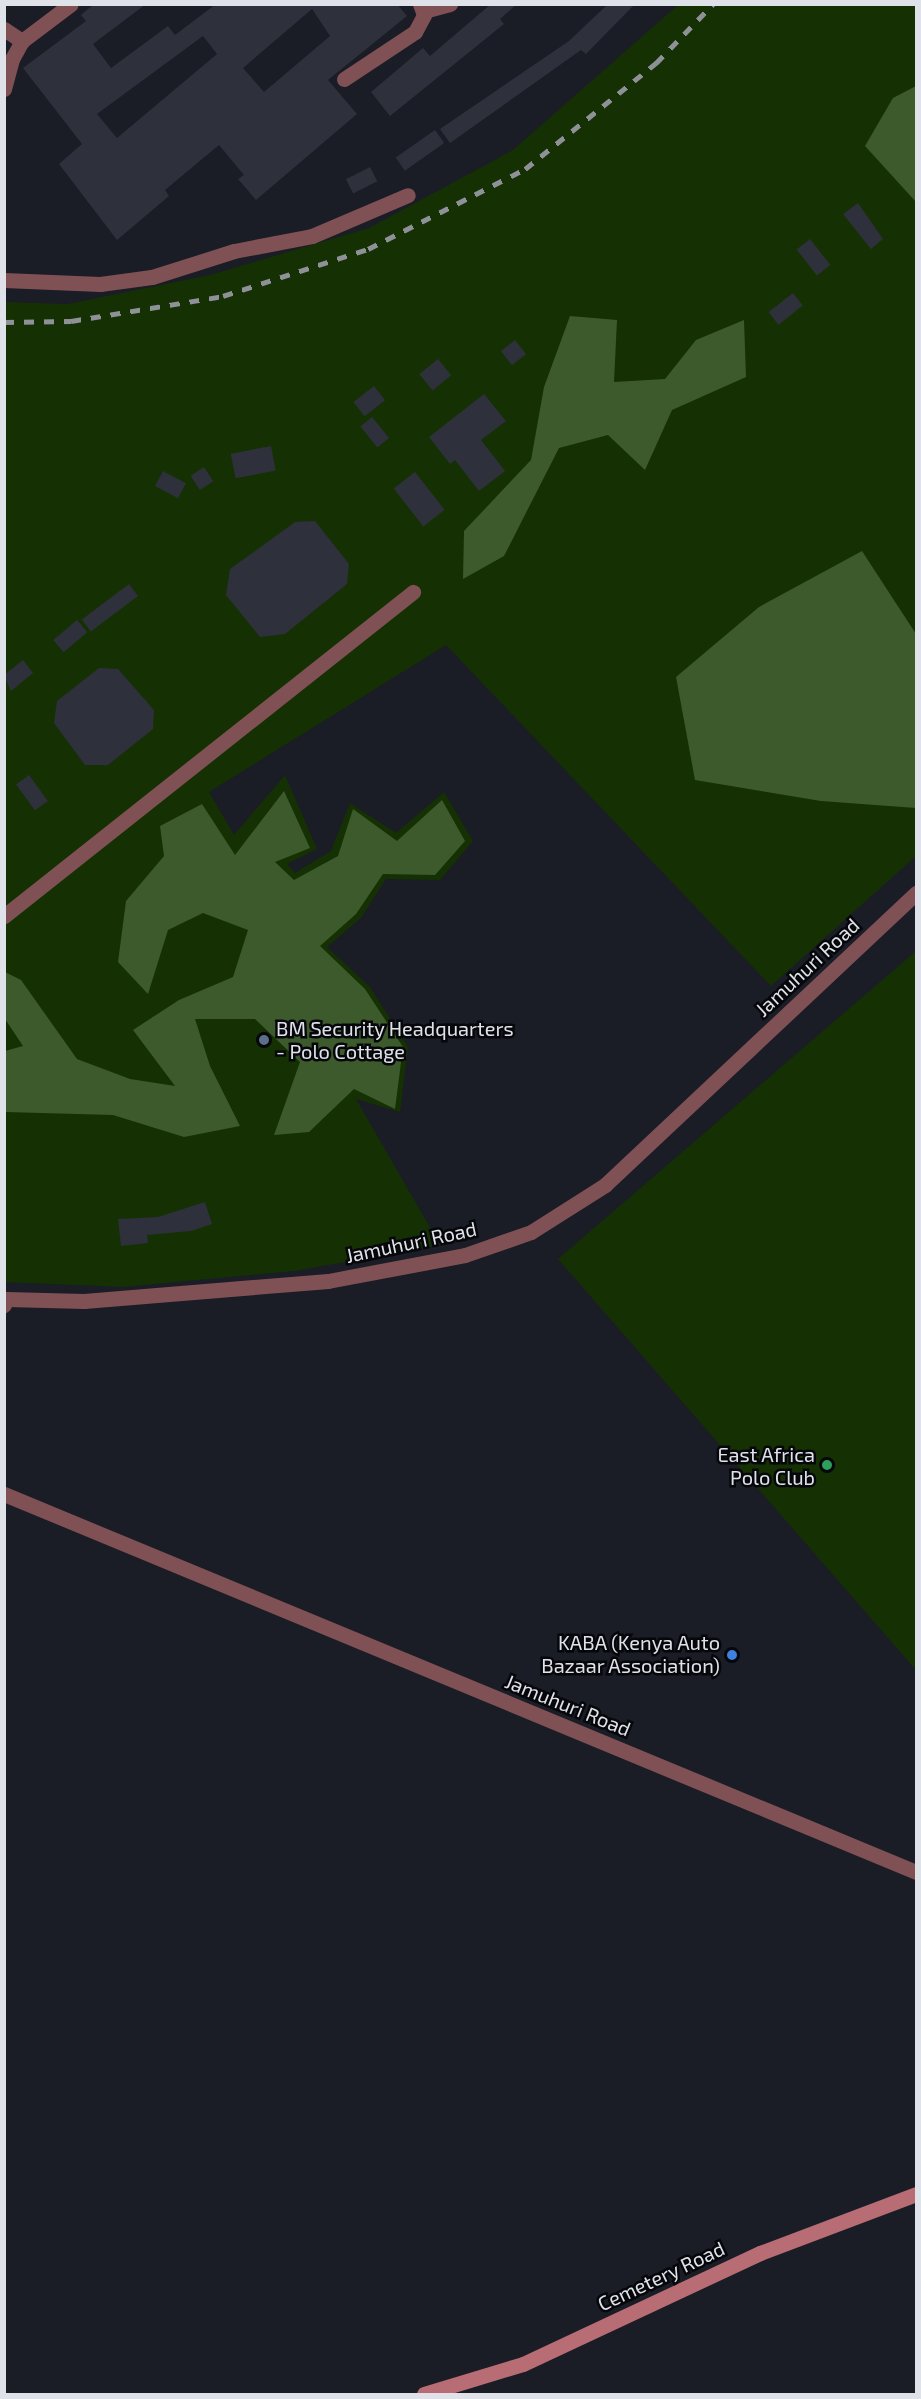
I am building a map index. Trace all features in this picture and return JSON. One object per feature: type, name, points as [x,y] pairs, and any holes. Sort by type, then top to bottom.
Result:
[{"type":"street","points":[[4,89],[12,59],[22,41],[71,4]]},
{"type":"street","points":[[344,79],[404,43],[421,23],[422,8],[450,4]]},
{"type":"street","points":[[4,29],[22,41]]},
{"type":"street","points":[[4,280],[100,284],[152,278],[234,251],[312,236],[408,195]]},
{"type":"street","points":[[4,916],[413,592]]},
{"type":"street","name":"Jamuhuri Road","points":[[5,1301],[84,1301],[328,1281],[465,1255],[531,1232],[605,1185],[916,893]]},
{"type":"street","name":"Jamuhuri Road","points":[[4,1494],[916,1872]]},
{"type":"street","name":"Cemetery Road","points":[[424,2394],[523,2364],[760,2253],[916,2194]]},
{"type":"green space","points":[[678,5],[916,5],[916,856],[771,986],[446,645],[209,792],[234,835],[285,775],[317,849],[287,864],[295,873],[331,851],[350,803],[396,833],[444,792],[473,841],[440,880],[386,879],[361,918],[327,947],[370,987],[408,1047],[400,1112],[356,1099],[440,1245],[294,1271],[122,1287],[5,1282],[5,302],[68,304],[210,275],[369,228],[513,150]]},
{"type":"green space","points":[[916,86],[916,202],[865,146],[893,98]]},
{"type":"green space","points":[[570,316],[617,320],[614,382],[665,379],[696,340],[744,320],[746,377],[672,410],[645,470],[608,435],[559,448],[504,556],[463,579],[464,531],[531,460],[544,387]]},
{"type":"green space","points":[[862,551],[916,634],[916,808],[821,801],[695,780],[676,677],[759,607]]},
{"type":"green space","points":[[284,791],[310,848],[275,862],[294,880],[338,856],[353,809],[397,841],[442,800],[465,841],[435,875],[383,874],[356,914],[320,946],[365,989],[403,1047],[395,1109],[354,1089],[309,1132],[274,1135],[300,1062],[255,1019],[195,1019],[210,1066],[240,1126],[184,1137],[113,1115],[5,1112],[5,1051],[23,1046],[5,1019],[5,972],[21,980],[77,1059],[130,1079],[175,1086],[133,1030],[179,1000],[233,977],[248,930],[203,913],[168,930],[148,994],[118,962],[126,901],[164,856],[160,826],[202,804],[235,855]]},
{"type":"green space","name":"East Africa Polo Club","points":[[916,951],[916,1670],[558,1259]]},
{"type":"building","points":[[94,4],[146,4],[93,44],[111,68],[168,26],[175,35],[216,4],[397,4],[407,16],[328,80],[357,114],[256,200],[238,179],[244,175],[219,145],[165,190],[169,196],[117,240],[59,164],[82,144],[23,68],[86,21],[81,15]],"holes":[[[312,9],[330,36],[264,92],[243,68]],[[203,36],[217,54],[117,138],[97,114]]]},
{"type":"building","points":[[491,4],[517,4],[500,19],[504,24],[390,116],[371,92],[423,48],[430,56]]},
{"type":"building","points":[[608,4],[635,4],[586,54],[581,50],[450,143],[440,129],[569,41]]},
{"type":"building","points":[[435,130],[444,143],[405,171],[396,158]]},
{"type":"building","points":[[370,167],[377,181],[353,194],[346,179]]},
{"type":"building","points":[[858,203],[883,239],[871,249],[843,214]]},
{"type":"building","points":[[810,239],[830,265],[817,275],[797,249]]},
{"type":"building","points":[[793,293],[803,306],[778,325],[769,312]]},
{"type":"building","points":[[515,340],[526,354],[512,365],[501,351]]},
{"type":"building","points":[[438,359],[451,375],[433,390],[419,374]]},
{"type":"building","points":[[374,386],[385,400],[365,416],[354,402]]},
{"type":"building","points":[[484,394],[506,421],[481,440],[505,471],[479,491],[455,460],[450,464],[429,437]]},
{"type":"building","points":[[372,417],[389,438],[377,447],[360,426]]},
{"type":"building","points":[[271,446],[276,471],[236,478],[231,454]]},
{"type":"building","points":[[204,467],[213,481],[200,490],[191,476]]},
{"type":"building","points":[[163,471],[186,483],[178,498],[155,486]]},
{"type":"building","points":[[415,472],[445,510],[423,526],[394,489]]},
{"type":"building","points":[[315,521],[349,564],[347,584],[285,634],[260,637],[226,595],[230,569],[295,522]]},
{"type":"building","points":[[129,584],[138,596],[91,631],[82,620]]},
{"type":"building","points":[[77,620],[87,632],[64,652],[53,640]]},
{"type":"building","points":[[23,660],[33,673],[11,691],[4,675]]},
{"type":"building","points":[[99,668],[118,669],[154,710],[153,729],[108,765],[85,765],[54,723],[57,701]]},
{"type":"building","points":[[29,775],[48,801],[35,810],[16,784]]},
{"type":"building","points":[[205,1202],[212,1224],[191,1231],[147,1235],[148,1243],[121,1246],[118,1219],[158,1217]]},
{"type":"railway","points":[[4,322],[71,321],[223,296],[368,249],[525,169],[656,63],[713,4]]},
{"type":"place","name":"BM Security Headquarters - Polo Cottage","points":[[264,1040]]},
{"type":"place","name":"East Africa Polo Club","points":[[827,1465]]},
{"type":"place","name":"KABA (Kenya Auto Bazaar Association)","points":[[732,1655]]}]
